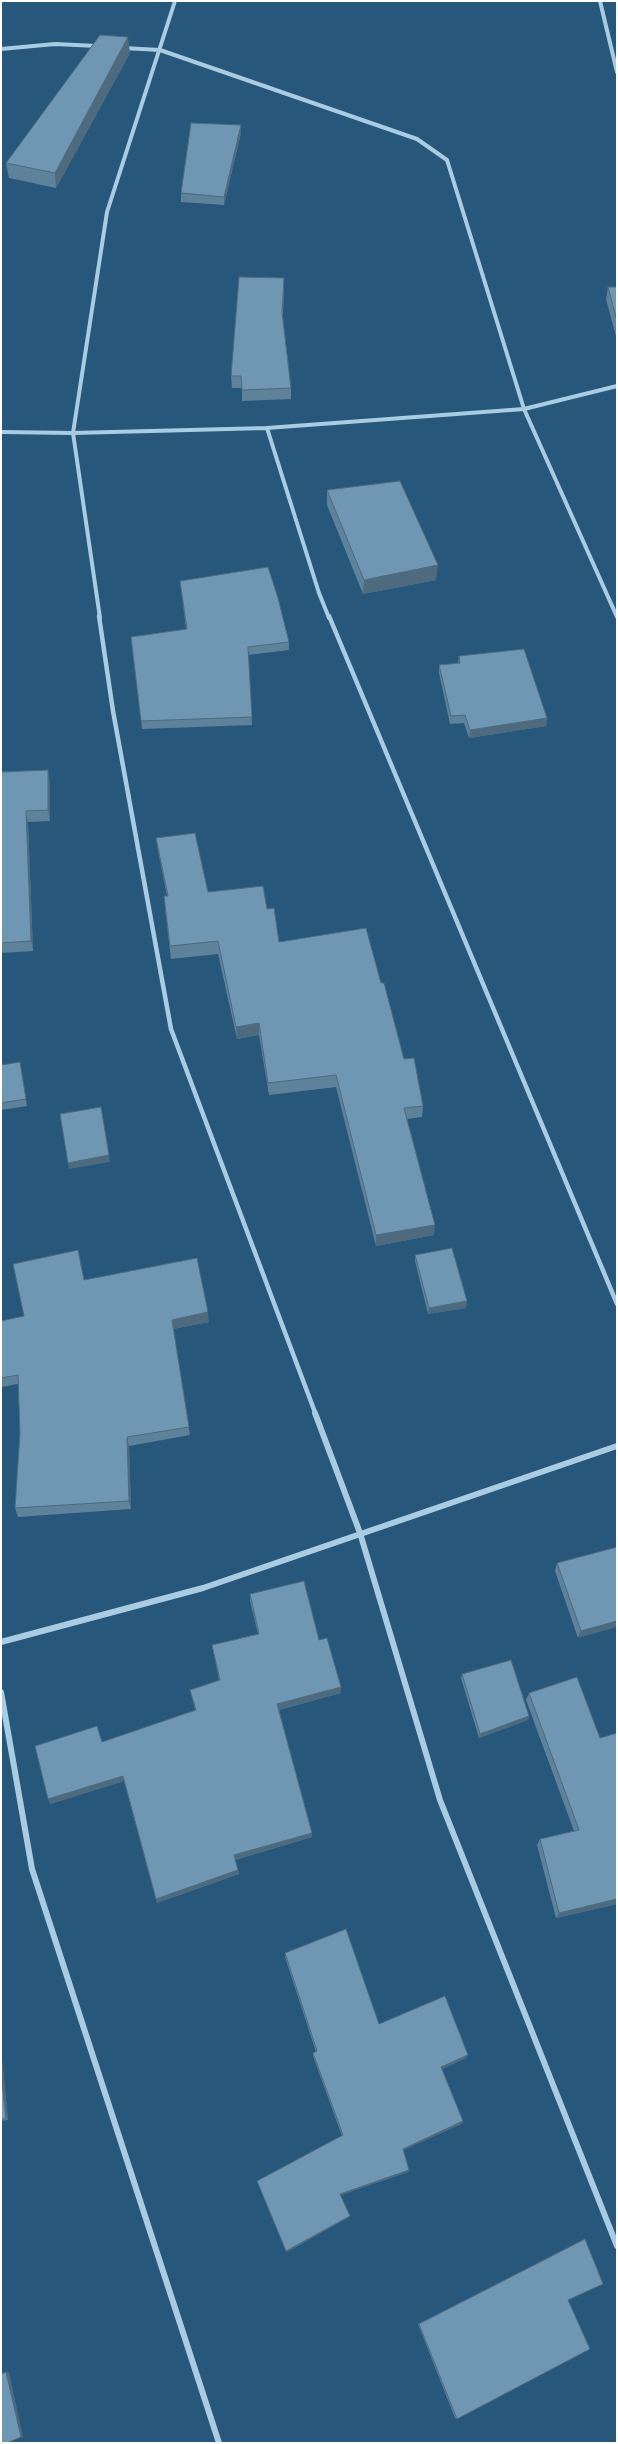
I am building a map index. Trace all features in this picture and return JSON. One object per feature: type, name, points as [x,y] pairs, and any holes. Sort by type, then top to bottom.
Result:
[{"type":"street","points":[[175,1],[107,212],[73,432],[114,711],[171,1029],[360,1533],[440,1800],[617,2246]]},
{"type":"street","points":[[600,1],[617,72]]},
{"type":"street","points":[[1,49],[55,44],[103,47]]},
{"type":"street","points":[[122,48],[160,50],[417,139],[446,160],[524,409],[617,617]]},
{"type":"street","points":[[1,432],[267,428],[524,409],[617,386]]},
{"type":"street","points":[[267,428],[319,594],[617,1304]]},
{"type":"street","points":[[1,1642],[203,1588],[617,1446]]},
{"type":"street","points":[[1,1692],[32,1869],[219,2443]]},
{"type":"building","points":[[100,35],[128,37],[55,173],[6,163]]},
{"type":"building","points":[[191,123],[241,125],[224,197],[181,193]]},
{"type":"building","points":[[239,277],[284,278],[282,313],[291,388],[242,390],[241,376],[231,376]]},
{"type":"building","points":[[608,287],[617,287],[617,321]]},
{"type":"building","points":[[400,481],[438,565],[364,580],[327,490]]},
{"type":"building","points":[[268,567],[289,642],[248,647],[252,717],[141,721],[131,637],[187,629],[180,581]]},
{"type":"building","points":[[524,649],[547,718],[470,730],[465,715],[451,716],[439,665],[460,663],[459,656]]},
{"type":"building","points":[[48,770],[48,810],[26,811],[31,941],[1,943],[1,772]]},
{"type":"building","points":[[195,833],[208,892],[263,886],[267,909],[274,908],[279,942],[366,928],[381,983],[384,983],[404,1059],[414,1058],[423,1106],[404,1108],[435,1225],[376,1235],[336,1075],[268,1083],[259,1023],[236,1027],[218,941],[170,946],[164,896],[168,896],[156,838]]},
{"type":"building","points":[[20,1062],[26,1099],[1,1103],[1,1065]]},
{"type":"building","points":[[101,1107],[109,1155],[68,1163],[60,1114]]},
{"type":"building","points":[[452,1248],[467,1301],[429,1308],[415,1255]]},
{"type":"building","points":[[78,1250],[84,1280],[197,1258],[208,1312],[172,1320],[189,1427],[127,1437],[129,1501],[15,1508],[20,1433],[18,1375],[1,1378],[1,1321],[24,1316],[13,1264]]},
{"type":"building","points":[[617,1547],[617,1621],[581,1631],[557,1563]]},
{"type":"building","points":[[304,1581],[319,1640],[327,1638],[341,1687],[277,1704],[312,1833],[234,1855],[238,1870],[156,1899],[123,1776],[48,1799],[35,1746],[97,1726],[102,1742],[196,1710],[190,1690],[220,1680],[212,1645],[259,1634],[250,1594]]},
{"type":"building","points":[[511,1660],[529,1716],[480,1734],[462,1674]]},
{"type":"building","points":[[577,1677],[600,1738],[617,1733],[617,1899],[559,1913],[540,1839],[579,1830],[529,1693]]},
{"type":"building","points":[[346,1929],[379,2024],[445,1996],[468,2055],[441,2067],[463,2121],[403,2149],[409,2170],[340,2194],[350,2216],[286,2251],[257,2181],[343,2135],[313,2053],[317,2051],[285,1953]]},
{"type":"building","points":[[1,2072],[6,2119],[1,2119]]},
{"type":"building","points":[[585,2239],[603,2284],[568,2300],[590,2349],[457,2419],[419,2324]]},
{"type":"building","points":[[6,2372],[21,2437],[7,2443],[1,2443],[1,2374]]}]
